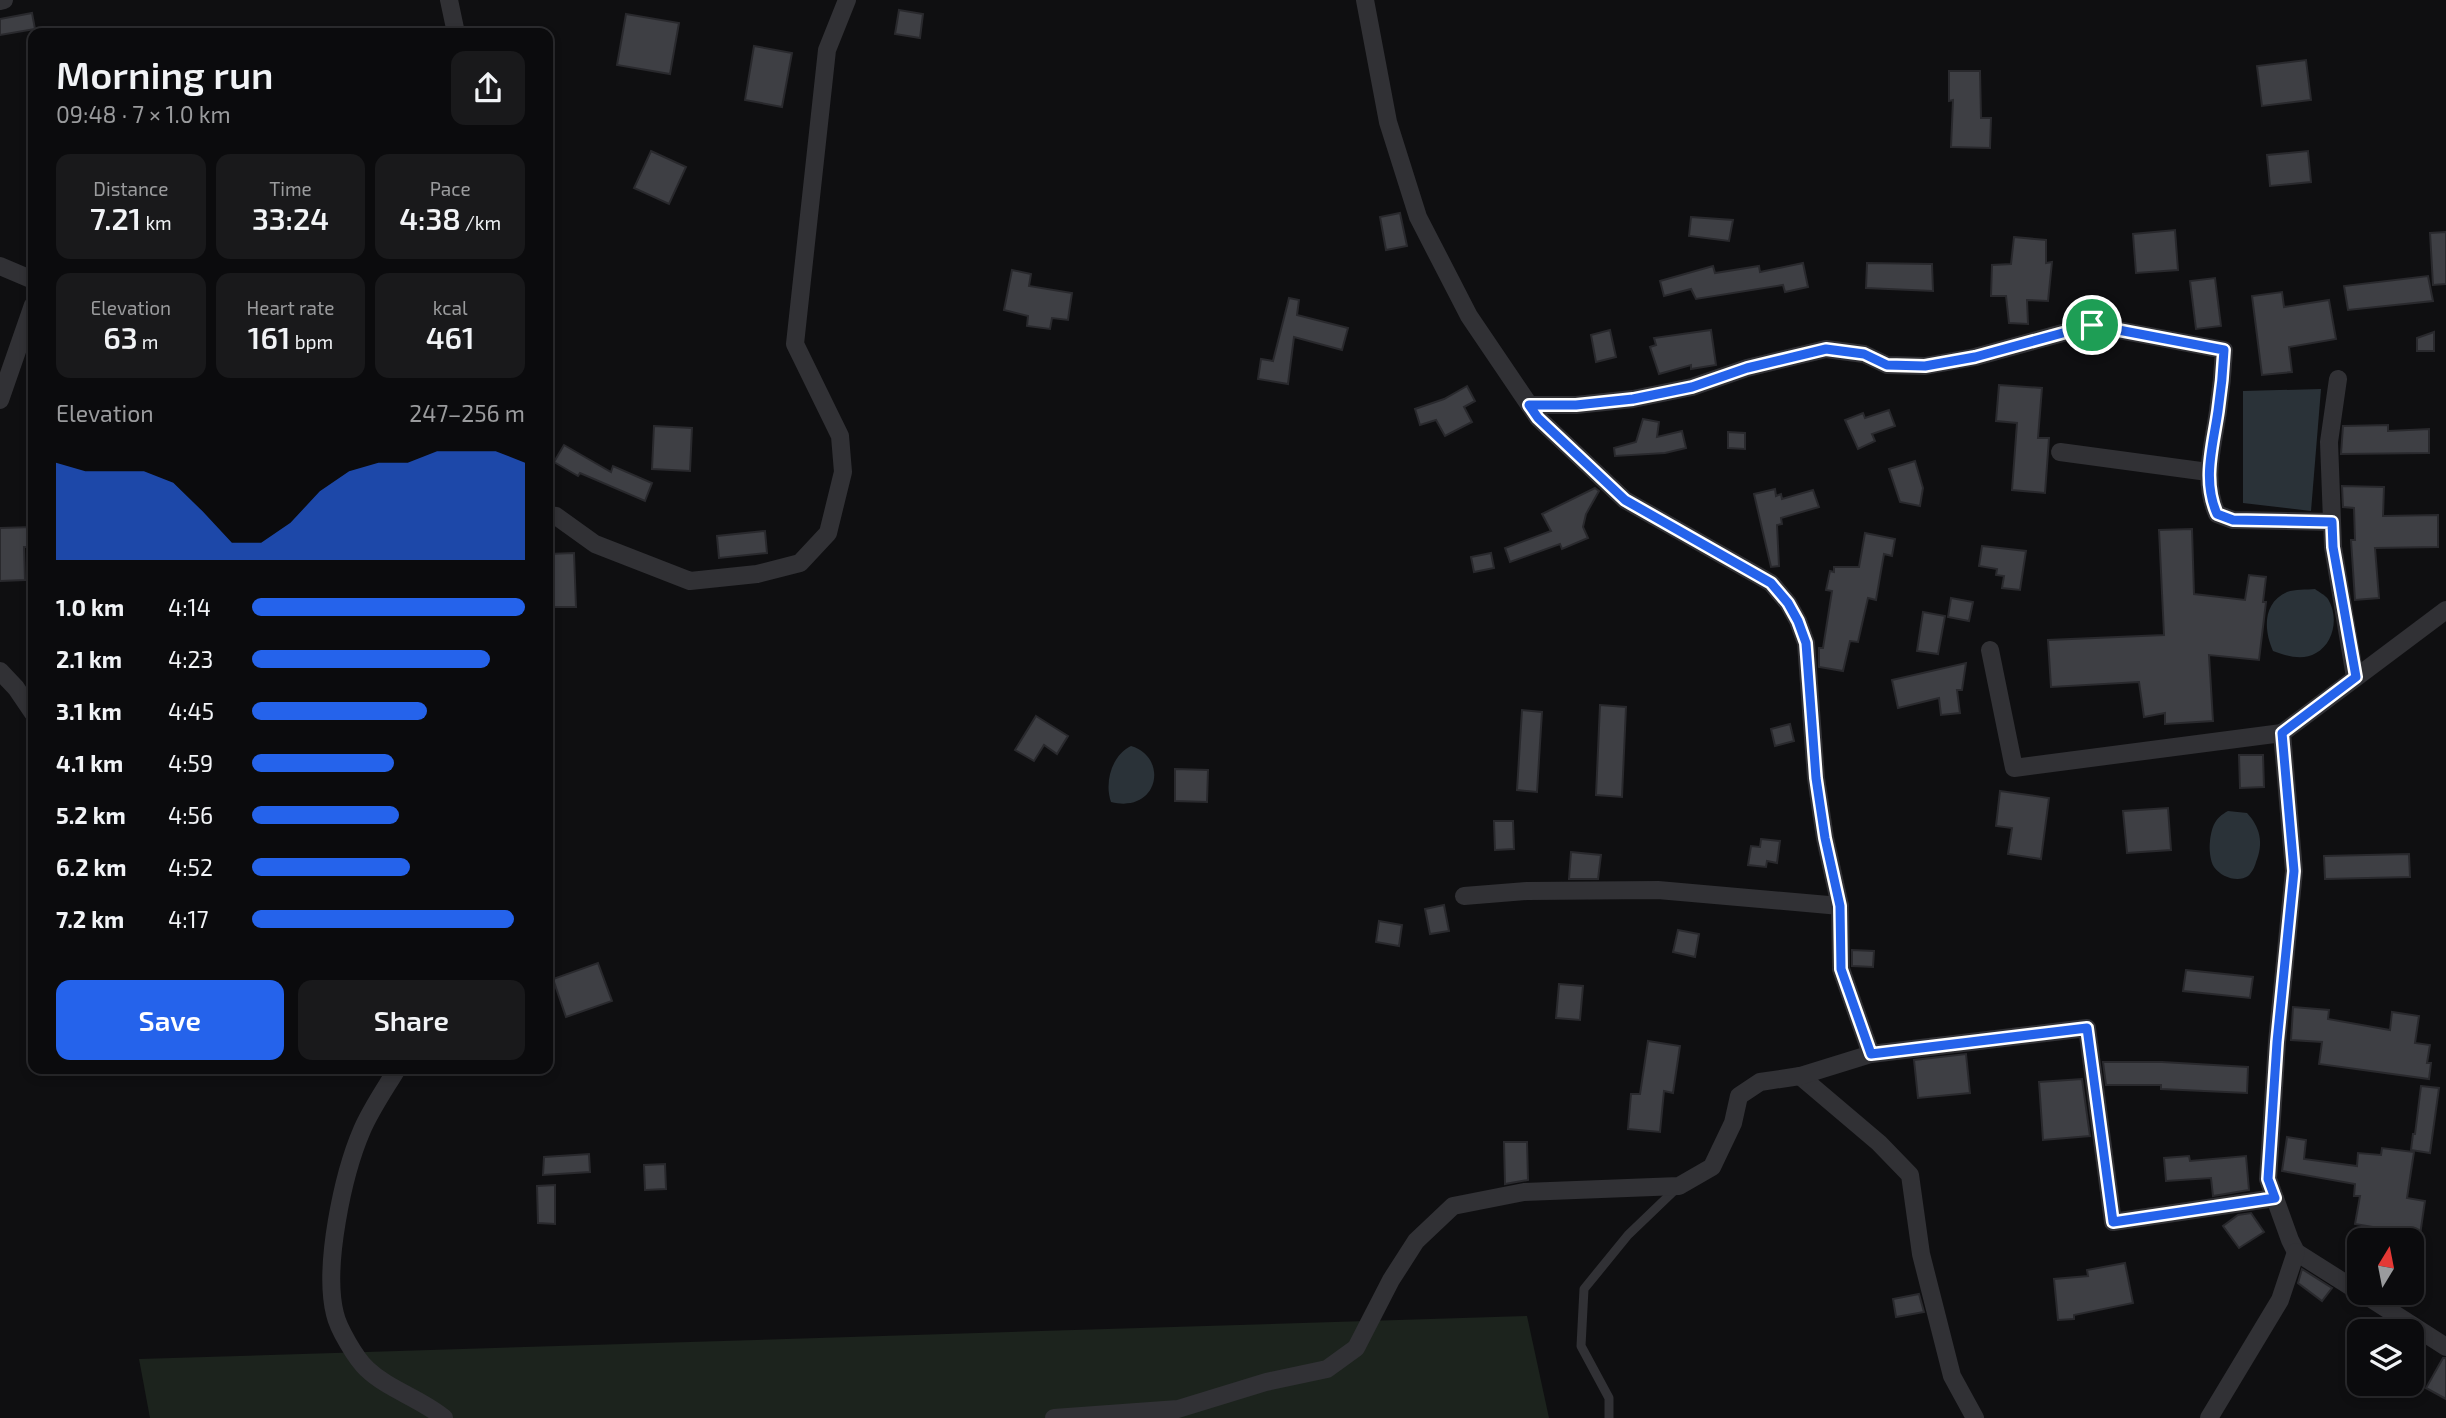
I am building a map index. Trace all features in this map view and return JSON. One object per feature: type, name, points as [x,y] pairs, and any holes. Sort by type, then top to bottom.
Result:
[{"type":"street","points":[[449,0],[455,28]]},
{"type":"street","points":[[553,516],[595,544],[690,581],[757,574],[800,563],[828,533],[843,472],[839,436],[795,344],[827,50],[847,0]]},
{"type":"street","points":[[1365,0],[1388,122],[1418,217],[1469,316],[1538,418],[1625,500],[1771,583],[1788,603],[1798,621],[1806,643],[1816,778],[1825,838],[1840,906],[1841,969],[1871,1054]]},
{"type":"street","points":[[0,266],[28,278]]},
{"type":"street","points":[[0,400],[28,319]]},
{"type":"street","points":[[1529,405],[1576,405],[1633,399],[1692,387],[1747,368],[1826,349],[1864,354],[1887,365],[1925,366],[1975,357],[2092,325],[2224,350],[2223,378],[2208,472],[2211,500],[2217,514],[2233,520],[2332,522]]},
{"type":"street","points":[[2338,379],[2329,442],[2333,547],[2356,677]]},
{"type":"street","points":[[2060,452],[2208,472]]},
{"type":"street","points":[[1990,650],[2014,768],[2282,733],[2446,610]]},
{"type":"street","points":[[0,671],[28,706]]},
{"type":"street","points":[[2282,733],[2294,871],[2277,1042],[2268,1179],[2296,1252],[2347,1284]]},
{"type":"street","points":[[1464,896],[1527,891],[1658,890],[1840,906]]},
{"type":"street","points":[[1054,1418],[1178,1409],[1266,1382],[1327,1369],[1356,1348],[1391,1280],[1416,1241],[1453,1206],[1524,1192],[1679,1186],[1712,1167],[1733,1123],[1739,1096],[1760,1082],[1800,1076],[1871,1054],[2087,1028],[2113,1222],[2275,1198]]},
{"type":"street","points":[[394,1074],[363,1128],[344,1179],[331,1289],[335,1316],[366,1368],[383,1382],[429,1405],[444,1418]]},
{"type":"street","points":[[1800,1076],[1879,1143],[1910,1175],[1920,1254],[1952,1377],[1976,1418]]},
{"type":"street","points":[[2209,1418],[2280,1300],[2296,1252]]},
{"type":"street","points":[[2382,1306],[2446,1347]]},
{"type":"lane","points":[[1609,1418],[1609,1398],[1581,1346],[1584,1289],[1628,1235],[1679,1186]]},
{"type":"shaded area","points":[[2321,389],[2311,511],[2243,503],[2243,391]]},
{"type":"shaded area","points":[[2315,589],[2328,599],[2333,614],[2333,629],[2327,643],[2316,653],[2306,657],[2273,651],[2267,618],[2273,603],[2287,592]]},
{"type":"shaded area","points":[[1131,746],[1143,752],[1151,761],[1153,783],[1140,800],[1111,802],[1111,770],[1124,750]]},
{"type":"shaded area","points":[[2228,811],[2247,813],[2259,836],[2260,848],[2254,867],[2248,876],[2239,879],[2221,874],[2214,867],[2211,858],[2213,827]]},
{"type":"shaded area","points":[[1527,1316],[1549,1418],[150,1418],[139,1359]]},
{"type":"building","points":[[899,10],[923,14],[920,38],[895,34]]},
{"type":"building","points":[[32,13],[35,28],[0,35],[0,19]]},
{"type":"building","points":[[626,14],[679,23],[670,74],[617,65]]},
{"type":"building","points":[[754,46],[792,53],[782,107],[745,100]]},
{"type":"building","points":[[2306,60],[2311,100],[2262,106],[2257,66]]},
{"type":"building","points":[[1949,71],[1980,71],[1981,118],[1991,118],[1990,148],[1951,147],[1953,100],[1949,101]]},
{"type":"building","points":[[651,151],[686,167],[669,204],[634,188]]},
{"type":"building","points":[[2308,151],[2311,182],[2270,186],[2267,155]]},
{"type":"building","points":[[1400,213],[1407,246],[1386,250],[1380,217]]},
{"type":"building","points":[[1691,217],[1733,220],[1729,241],[1689,236]]},
{"type":"building","points":[[2175,230],[2178,270],[2136,273],[2133,234]]},
{"type":"building","points":[[2446,232],[2446,284],[2433,285],[2430,233]]},
{"type":"building","points":[[2014,237],[2046,240],[2046,263],[2052,262],[2048,301],[2027,300],[2028,324],[2009,323],[2006,296],[1991,296],[1992,265],[2011,264]]},
{"type":"building","points":[[1803,263],[1808,287],[1785,292],[1783,285],[1696,299],[1691,289],[1664,296],[1660,281],[1713,266],[1715,273],[1759,266],[1760,272]]},
{"type":"building","points":[[1867,263],[1932,264],[1933,291],[1866,288]]},
{"type":"building","points":[[1012,270],[1031,274],[1029,286],[1072,293],[1068,320],[1052,318],[1050,329],[1027,326],[1028,316],[1004,310]]},
{"type":"building","points":[[2428,276],[2433,301],[2348,310],[2344,286]]},
{"type":"building","points":[[2215,278],[2221,326],[2196,329],[2190,281]]},
{"type":"building","points":[[2282,292],[2284,307],[2329,300],[2336,339],[2289,347],[2292,372],[2262,375],[2252,296]]},
{"type":"building","points":[[1289,298],[1299,300],[1297,315],[1348,328],[1342,350],[1294,337],[1288,384],[1258,379],[1261,359],[1273,361]]},
{"type":"building","points":[[1610,330],[1616,357],[1596,362],[1591,335]]},
{"type":"building","points":[[1711,330],[1716,365],[1691,369],[1691,365],[1659,374],[1650,347],[1656,345],[1654,338]]},
{"type":"building","points":[[2434,332],[2434,351],[2417,351],[2417,338]]},
{"type":"building","points":[[1999,385],[2042,388],[2038,438],[2049,438],[2045,493],[2012,490],[2017,423],[1996,421]]},
{"type":"building","points":[[1467,386],[1475,401],[1464,407],[1472,422],[1445,436],[1436,420],[1420,425],[1415,409],[1444,399]]},
{"type":"building","points":[[1889,410],[1895,426],[1872,434],[1875,441],[1858,449],[1845,420],[1863,413],[1865,418]]},
{"type":"building","points":[[1643,419],[1659,422],[1657,437],[1682,431],[1686,448],[1665,453],[1615,456],[1614,448],[1636,442]]},
{"type":"building","points":[[2388,425],[2388,431],[2429,429],[2429,453],[2341,454],[2343,426]]},
{"type":"building","points":[[654,426],[692,428],[690,471],[652,469]]},
{"type":"building","points":[[1728,432],[1745,433],[1745,449],[1728,448]]},
{"type":"building","points":[[564,445],[611,472],[613,466],[652,483],[645,501],[580,473],[578,476],[554,462]]},
{"type":"building","points":[[1915,461],[1923,488],[1920,506],[1900,502],[1889,469]]},
{"type":"building","points":[[2342,486],[2384,487],[2383,516],[2438,515],[2438,547],[2375,548],[2379,598],[2355,600],[2351,540],[2355,540],[2354,508],[2343,507]]},
{"type":"building","points":[[1595,488],[1599,491],[1586,514],[1583,527],[1588,538],[1562,549],[1560,544],[1510,562],[1505,548],[1551,531],[1542,514]]},
{"type":"building","points":[[1775,489],[1776,496],[1781,494],[1782,499],[1813,490],[1819,507],[1781,518],[1782,524],[1777,525],[1779,566],[1771,567],[1754,494]]},
{"type":"building","points":[[28,527],[28,547],[24,547],[25,580],[0,581],[0,528]]},
{"type":"building","points":[[2192,529],[2194,594],[2245,600],[2249,575],[2266,577],[2263,602],[2266,602],[2259,660],[2209,655],[2213,721],[2165,724],[2165,713],[2144,717],[2139,682],[2051,687],[2048,640],[2164,635],[2159,530]]},
{"type":"building","points":[[765,531],[767,553],[719,558],[717,536]]},
{"type":"building","points":[[1865,533],[1895,539],[1892,556],[1884,554],[1876,600],[1868,598],[1858,642],[1850,641],[1843,671],[1819,667],[1819,648],[1823,648],[1832,591],[1826,590],[1830,571],[1834,572],[1834,567],[1859,567]]},
{"type":"building","points":[[1982,546],[2026,551],[2020,590],[2002,588],[2004,576],[1996,575],[1997,569],[1979,566]]},
{"type":"building","points":[[574,553],[576,607],[553,607],[553,554]]},
{"type":"building","points":[[1491,553],[1494,568],[1474,572],[1471,557]]},
{"type":"building","points":[[1951,598],[1973,602],[1969,621],[1948,617]]},
{"type":"building","points":[[1923,612],[1945,616],[1938,654],[1917,651]]},
{"type":"building","points":[[1966,663],[1962,690],[1957,690],[1960,713],[1941,715],[1939,698],[1898,708],[1892,680]]},
{"type":"building","points":[[1600,705],[1626,707],[1622,797],[1596,795]]},
{"type":"building","points":[[1522,710],[1542,712],[1537,792],[1517,790]]},
{"type":"building","points":[[1036,716],[1068,736],[1057,754],[1044,745],[1034,761],[1015,750]]},
{"type":"building","points":[[1790,724],[1794,741],[1775,746],[1771,729]]},
{"type":"building","points":[[2239,755],[2263,755],[2264,787],[2240,788]]},
{"type":"building","points":[[1175,769],[1208,770],[1207,802],[1175,801]]},
{"type":"building","points":[[2000,791],[2049,798],[2041,859],[2008,854],[2012,828],[1996,826]]},
{"type":"building","points":[[2168,808],[2171,850],[2127,853],[2123,811]]},
{"type":"building","points":[[1494,821],[1513,821],[1514,849],[1495,850]]},
{"type":"building","points":[[1761,839],[1780,841],[1777,863],[1767,861],[1766,867],[1748,865],[1751,846],[1760,847]]},
{"type":"building","points":[[1571,852],[1601,855],[1598,879],[1569,879]]},
{"type":"building","points":[[2409,854],[2410,877],[2325,879],[2324,856]]},
{"type":"building","points":[[1444,905],[1449,931],[1430,934],[1425,909]]},
{"type":"building","points":[[1379,921],[1402,925],[1399,946],[1376,942]]},
{"type":"building","points":[[1678,930],[1699,934],[1695,957],[1673,952]]},
{"type":"building","points":[[1852,950],[1874,951],[1873,967],[1852,966]]},
{"type":"building","points":[[598,963],[612,1001],[566,1017],[553,979]]},
{"type":"building","points":[[2186,970],[2253,977],[2250,998],[2183,991]]},
{"type":"building","points":[[1559,984],[1583,986],[1580,1020],[1556,1018]]},
{"type":"building","points":[[2293,1007],[2329,1010],[2328,1019],[2390,1030],[2392,1012],[2419,1016],[2415,1043],[2430,1045],[2427,1063],[2431,1063],[2429,1079],[2319,1064],[2322,1042],[2291,1040]]},
{"type":"building","points":[[1648,1041],[1680,1046],[1673,1093],[1664,1091],[1660,1132],[1628,1129],[1631,1094],[1640,1094]]},
{"type":"building","points":[[1966,1054],[1970,1093],[1918,1098],[1914,1060]]},
{"type":"building","points":[[2103,1062],[2248,1067],[2247,1093],[2161,1089],[2161,1085],[2106,1085]]},
{"type":"building","points":[[2082,1079],[2090,1136],[2043,1140],[2039,1082]]},
{"type":"building","points":[[2421,1086],[2439,1088],[2430,1153],[2411,1150]]},
{"type":"building","points":[[2287,1137],[2306,1140],[2304,1159],[2357,1166],[2358,1153],[2381,1155],[2382,1148],[2414,1152],[2407,1198],[2425,1201],[2421,1228],[2379,1228],[2355,1224],[2360,1196],[2354,1196],[2355,1184],[2282,1171]]},
{"type":"building","points":[[1504,1142],[1527,1142],[1528,1180],[1505,1184]]},
{"type":"building","points":[[589,1154],[590,1172],[543,1175],[544,1157]]},
{"type":"building","points":[[2189,1156],[2190,1161],[2246,1156],[2249,1190],[2213,1196],[2211,1178],[2166,1181],[2164,1158]]},
{"type":"building","points":[[665,1164],[666,1189],[645,1190],[644,1165]]},
{"type":"building","points":[[555,1185],[555,1224],[538,1223],[537,1186]]},
{"type":"building","points":[[2251,1213],[2264,1232],[2239,1248],[2223,1226],[2238,1215]]},
{"type":"building","points":[[2125,1263],[2133,1303],[2074,1315],[2074,1319],[2058,1320],[2054,1279],[2088,1276],[2087,1270]]},
{"type":"building","points":[[2302,1269],[2332,1288],[2322,1301],[2298,1283]]},
{"type":"building","points":[[1919,1294],[1924,1312],[1896,1317],[1893,1299]]},
{"type":"building","points":[[2443,1358],[2446,1358],[2446,1399],[2426,1388]]},
{"type":"route","points":[[2092,325],[2224,350],[2223,378],[2208,472],[2211,500],[2217,514],[2233,520],[2332,522],[2333,547],[2356,677],[2282,733],[2294,871],[2277,1042],[2268,1179],[2275,1198],[2113,1222],[2087,1028],[1871,1054],[1841,969],[1840,906],[1825,838],[1816,778],[1806,643],[1798,621],[1788,603],[1771,583],[1625,500],[1538,418],[1529,405],[1576,405],[1633,399],[1692,387],[1747,368],[1826,349],[1864,354],[1887,365],[1925,366],[1975,357],[2092,325]]}]
